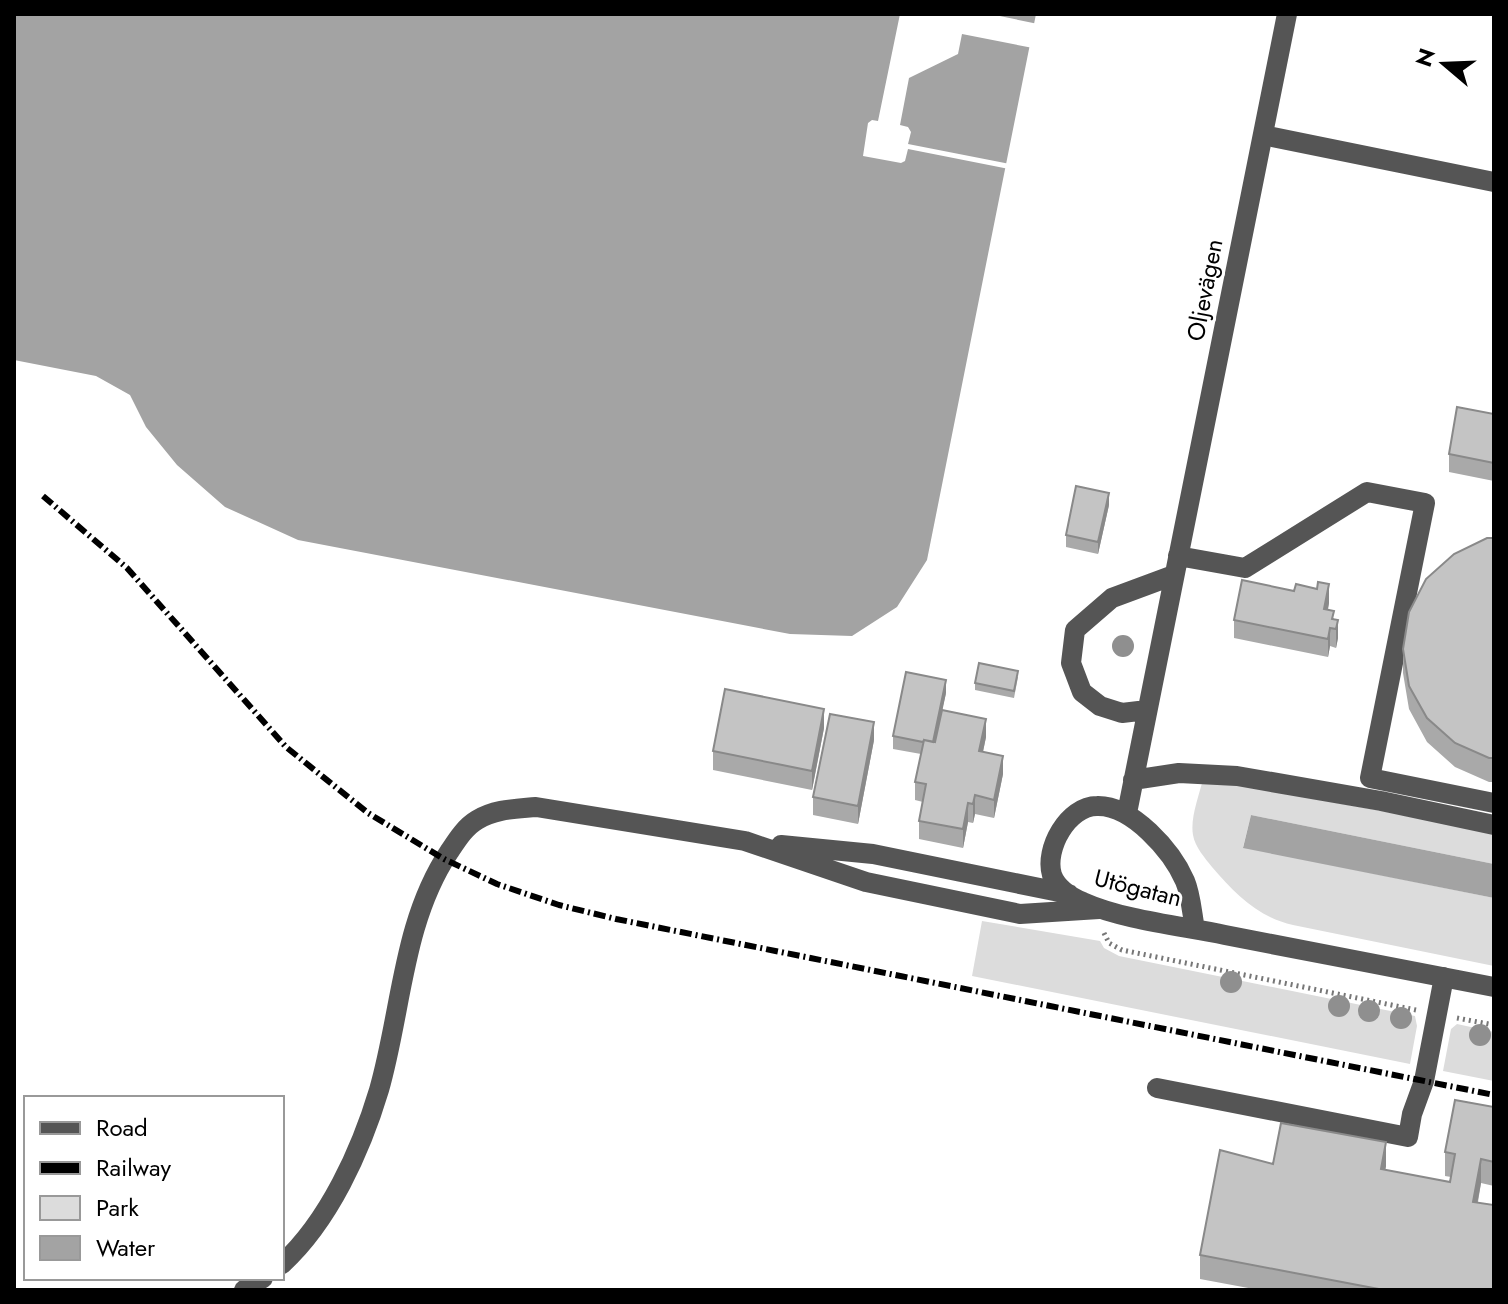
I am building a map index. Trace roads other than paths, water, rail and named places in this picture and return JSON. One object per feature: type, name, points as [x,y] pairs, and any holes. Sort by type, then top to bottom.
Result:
[{"type":"street","name":"Oljevägen","points":[[1127,813],[1287,14]]},
{"type":"street","points":[[1263,135],[1494,182]]},
{"type":"street","points":[[1147,710],[1122,713],[1100,706],[1082,692],[1071,663],[1075,630],[1112,598],[1176,566],[1245,568],[1367,492],[1425,503],[1370,778],[1494,803]]},
{"type":"street","points":[[1133,780],[1179,773],[1237,776],[1381,801],[1494,825]]},
{"type":"street","name":"Utögatan","points":[[1195,929],[1186,883],[1174,860],[1141,824],[1127,813],[1096,805],[1075,815],[1064,826],[1051,855],[1052,874],[1058,885],[1069,894],[1099,909],[1195,929],[1494,987]]},
{"type":"street","points":[[284,1262],[319,1222],[360,1140],[379,1089],[417,920],[444,859],[476,821],[500,810],[536,807],[745,841],[873,854],[1069,894]]},
{"type":"street","points":[[745,841],[866,882],[1020,914],[1099,909]]},
{"type":"street","points":[[1157,1088],[1408,1137],[1412,1114],[1424,1081],[1444,977]]},
{"type":"water","points":[[14,14],[1036,14],[927,560],[897,607],[852,636],[790,634],[298,540],[225,507],[177,465],[146,427],[130,395],[96,376],[14,360]]},
{"type":"water","points":[[1251,815],[1494,864],[1494,898],[1243,848]]},
{"type":"railway","points":[[43,496],[127,568],[286,747],[368,813],[444,859],[497,884],[559,905],[616,919],[1494,1095]]}]
